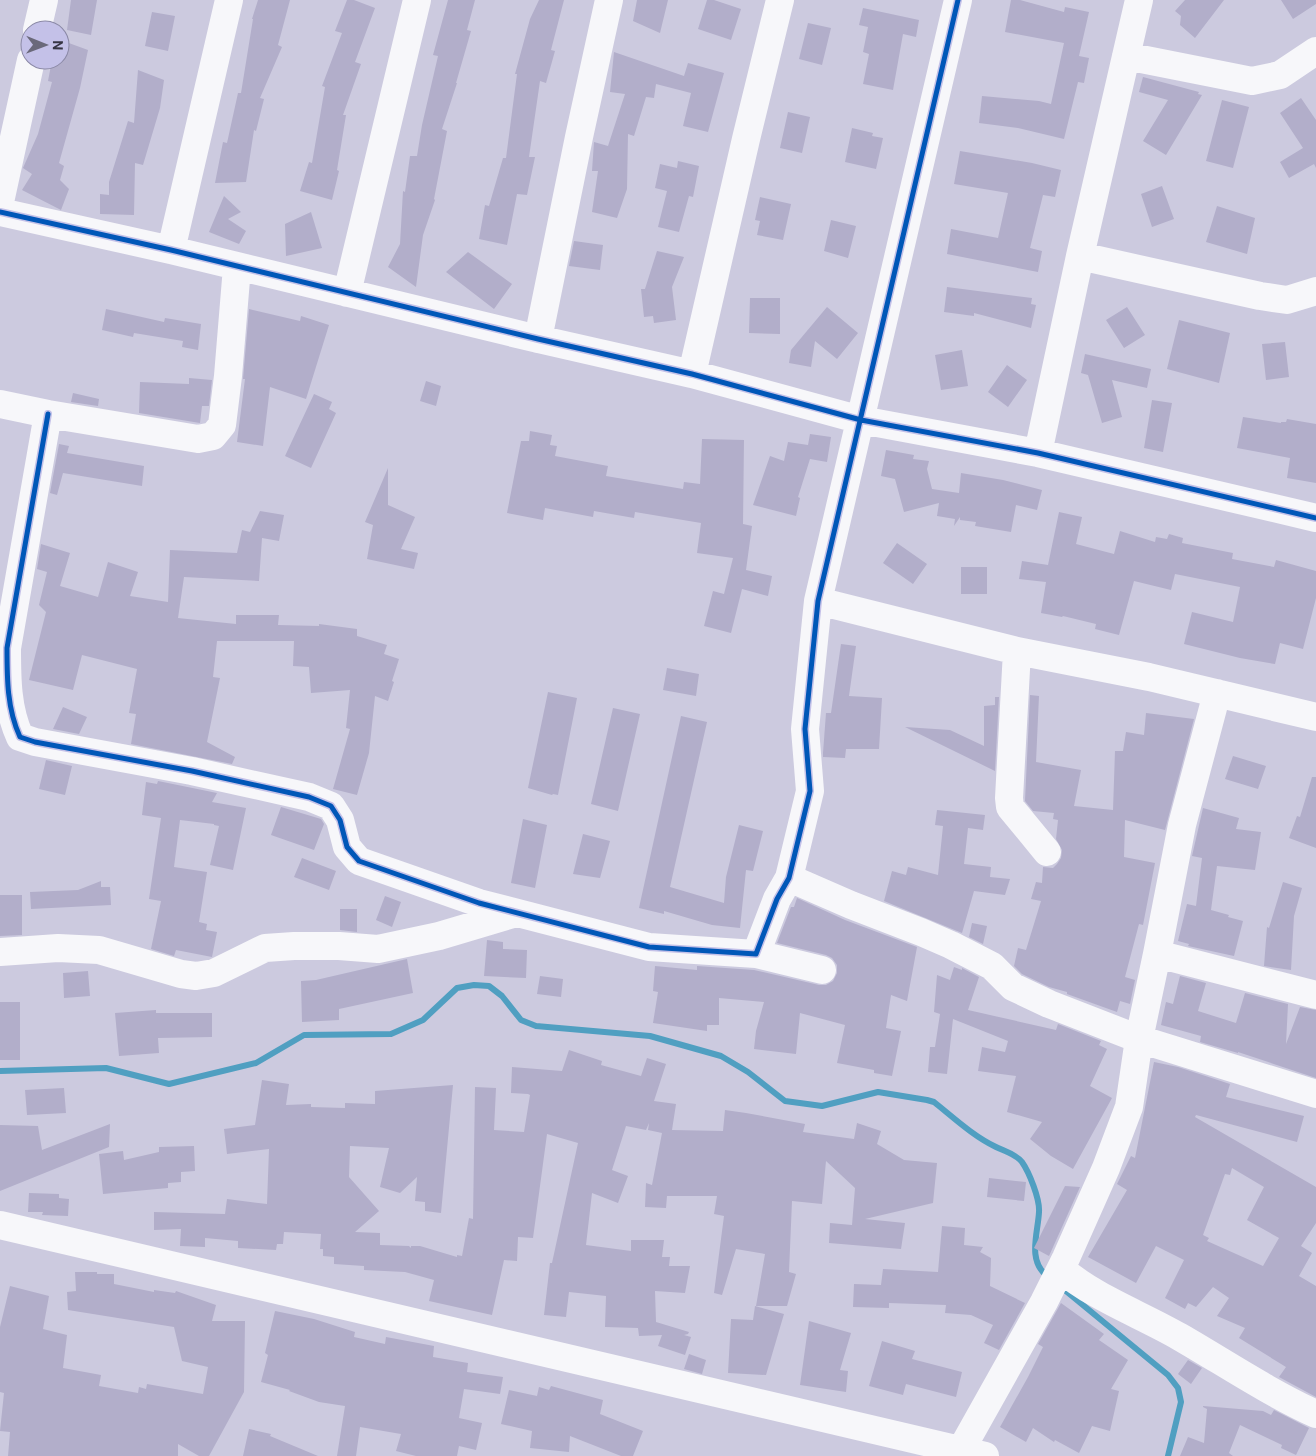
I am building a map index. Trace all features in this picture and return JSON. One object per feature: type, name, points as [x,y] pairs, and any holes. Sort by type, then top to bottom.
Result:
[{"type":"street","points":[[39,20],[44,0]]},
{"type":"street","points":[[171,250],[229,0]]},
{"type":"street","points":[[347,293],[417,0]]},
{"type":"street","points":[[538,339],[609,0]]},
{"type":"street","points":[[692,374],[780,0]]},
{"type":"street","points":[[756,954],[778,899],[789,878],[810,791],[805,729],[818,601],[958,0]]},
{"type":"street","points":[[1038,453],[1080,256],[1139,0]]},
{"type":"street","points":[[1126,56],[1252,80],[1280,75],[1316,51]]},
{"type":"street","points":[[0,202],[29,70]]},
{"type":"street","points":[[0,212],[171,250],[538,339],[692,374],[861,420],[1038,453],[1316,518]]},
{"type":"street","points":[[1080,256],[1260,296],[1287,300],[1316,291]]},
{"type":"street","points":[[0,404],[198,439],[213,436],[222,426],[237,267]]},
{"type":"street","points":[[48,414],[7,648],[7,687],[14,724],[20,737],[35,742],[192,771],[309,797],[331,806],[340,820],[347,847],[359,861],[480,903],[649,947],[756,954],[822,970]]},
{"type":"street","points":[[818,601],[1018,651],[1149,677],[1316,717]]},
{"type":"street","points":[[1018,651],[1008,798],[1010,807],[1047,852]]},
{"type":"street","points":[[0,1225],[974,1454],[1106,1168],[1129,1107],[1139,1039],[1182,825],[1217,693]]},
{"type":"street","points":[[789,878],[951,945],[992,966],[1013,987],[1049,1004],[1139,1039],[1316,1094]]},
{"type":"street","points":[[0,952],[58,948],[99,950],[181,974],[196,976],[214,973],[265,948],[321,946],[378,949],[439,936],[516,913]]},
{"type":"street","points":[[1157,954],[1316,995]]},
{"type":"street","points":[[1060,1269],[1076,1282],[1179,1336],[1281,1397],[1316,1414]]},
{"type":"building","points":[[71,0],[97,0],[91,35],[70,31],[70,20],[68,20]]},
{"type":"building","points":[[258,0],[290,0],[278,45],[282,47],[260,98],[264,99],[256,131],[254,130],[246,182],[215,183],[223,142],[227,143],[238,93],[241,93],[252,19]]},
{"type":"building","points":[[347,0],[354,0],[375,8],[355,62],[361,64],[343,115],[346,115],[337,170],[339,171],[332,200],[300,191],[309,162],[312,163],[325,87],[322,86],[342,33],[335,31]]},
{"type":"building","points":[[448,0],[475,0],[467,30],[471,31],[442,129],[447,131],[435,200],[423,235],[416,287],[388,267],[400,244],[403,191],[405,192],[410,156],[417,156],[438,56],[433,55]]},
{"type":"building","points":[[539,0],[564,0],[551,50],[555,51],[546,83],[540,81],[529,157],[535,157],[527,195],[517,194],[507,245],[479,239],[485,205],[489,206],[503,158],[506,158],[517,74],[515,74],[530,19]]},
{"type":"building","points":[[637,0],[668,0],[660,33],[633,21]]},
{"type":"building","points":[[707,0],[714,0],[741,9],[731,40],[698,29]]},
{"type":"building","points":[[1011,0],[1020,0],[1064,12],[1065,7],[1089,12],[1079,56],[1089,58],[1084,83],[1078,82],[1064,139],[1018,128],[979,123],[982,96],[1039,101],[1051,104],[1064,43],[1005,32]]},
{"type":"building","points":[[1185,0],[1224,0],[1195,38],[1180,25],[1181,16],[1175,11]]},
{"type":"building","points":[[1281,0],[1316,0],[1316,4],[1293,19]]},
{"type":"building","points":[[863,8],[919,20],[916,37],[903,34],[893,90],[863,84],[869,54],[863,52],[868,27],[859,25]]},
{"type":"building","points":[[152,12],[175,16],[168,51],[145,46]]},
{"type":"building","points":[[808,23],[831,28],[822,65],[799,59]]},
{"type":"building","points":[[70,43],[88,50],[80,88],[59,163],[64,166],[60,180],[69,189],[61,210],[22,190],[32,174],[23,168],[38,134],[52,82],[48,81],[50,70],[70,70]]},
{"type":"building","points":[[614,52],[684,76],[688,63],[724,73],[708,132],[683,126],[691,93],[656,84],[654,98],[646,97],[634,136],[628,134],[627,189],[617,218],[592,212],[598,171],[592,171],[594,142],[608,146],[625,94],[610,92]]},
{"type":"building","points":[[138,70],[164,80],[160,108],[143,165],[135,163],[134,215],[100,214],[100,194],[109,195],[109,182],[128,121],[134,123]]},
{"type":"building","points":[[1143,77],[1199,92],[1198,94],[1202,95],[1166,155],[1143,141],[1168,100],[1139,92]]},
{"type":"building","points":[[1301,98],[1316,120],[1316,168],[1314,164],[1289,178],[1280,162],[1303,148],[1280,113]]},
{"type":"building","points":[[1222,100],[1249,107],[1233,168],[1206,161]]},
{"type":"building","points":[[788,112],[810,117],[802,153],[780,148]]},
{"type":"building","points":[[852,128],[873,133],[872,136],[883,138],[876,169],[845,162]]},
{"type":"building","points":[[960,151],[1032,163],[1061,170],[1055,197],[1043,195],[1030,248],[1042,251],[1038,272],[947,254],[951,229],[998,238],[1008,193],[954,184]]},
{"type":"building","points":[[678,161],[699,166],[693,197],[689,196],[679,232],[658,227],[667,191],[655,188],[660,164],[677,168]]},
{"type":"building","points":[[1162,186],[1174,219],[1152,227],[1141,194]]},
{"type":"building","points":[[224,196],[241,212],[228,219],[246,231],[239,244],[209,232]]},
{"type":"building","points":[[760,197],[791,204],[783,240],[757,235],[760,221],[755,220]]},
{"type":"building","points":[[1217,206],[1255,218],[1247,254],[1206,242]]},
{"type":"building","points":[[311,212],[322,248],[286,256],[285,224]]},
{"type":"building","points":[[831,220],[856,226],[848,258],[824,251]]},
{"type":"building","points":[[574,241],[603,245],[600,270],[569,266]]},
{"type":"building","points":[[657,251],[684,257],[672,287],[676,320],[654,323],[653,316],[644,317],[641,289],[645,289]]},
{"type":"building","points":[[468,252],[512,284],[494,309],[446,272]]},
{"type":"building","points":[[947,287],[1032,298],[1031,304],[1036,305],[1031,328],[974,313],[974,316],[944,312]]},
{"type":"building","points":[[750,298],[780,298],[780,334],[749,333]]},
{"type":"building","points":[[827,307],[858,333],[837,359],[815,341],[811,367],[789,363],[791,350]]},
{"type":"building","points":[[1127,307],[1145,335],[1124,348],[1106,320]]},
{"type":"building","points":[[106,309],[164,322],[165,318],[201,324],[198,350],[182,347],[183,341],[134,333],[133,337],[102,330]]},
{"type":"building","points":[[249,309],[300,321],[301,316],[329,325],[306,399],[270,387],[263,446],[237,442],[245,379],[243,379]]},
{"type":"building","points":[[1179,320],[1230,333],[1219,383],[1167,369]]},
{"type":"building","points":[[1285,342],[1289,377],[1266,380],[1262,344]]},
{"type":"building","points":[[962,350],[968,386],[941,390],[935,355]]},
{"type":"building","points":[[1085,354],[1151,369],[1147,388],[1112,380],[1122,417],[1102,423],[1088,375],[1081,373]]},
{"type":"building","points":[[1007,365],[1027,380],[1008,407],[988,392]]},
{"type":"building","points":[[189,378],[212,380],[209,406],[202,406],[200,423],[139,413],[140,382],[189,384]]},
{"type":"building","points":[[426,381],[441,386],[436,406],[420,401]]},
{"type":"building","points":[[73,393],[99,399],[98,406],[71,402]]},
{"type":"building","points":[[314,394],[332,402],[329,409],[336,413],[311,468],[285,456]]},
{"type":"building","points":[[1152,400],[1172,403],[1163,452],[1144,448]]},
{"type":"building","points":[[1243,417],[1281,423],[1286,422],[1287,419],[1316,424],[1316,483],[1287,478],[1290,458],[1237,448]]},
{"type":"building","points":[[530,431],[552,435],[550,445],[557,446],[555,456],[608,466],[606,476],[683,489],[684,482],[700,484],[702,439],[744,440],[743,524],[752,526],[746,570],[772,576],[768,596],[742,589],[731,633],[704,626],[713,591],[724,594],[733,558],[697,553],[701,523],[635,512],[634,518],[594,511],[593,517],[545,508],[543,520],[507,513],[521,441],[529,441]]},
{"type":"building","points":[[810,434],[831,437],[827,462],[810,459],[798,497],[800,498],[796,516],[753,505],[770,456],[784,461],[788,442],[808,445]]},
{"type":"building","points":[[59,444],[69,446],[67,453],[144,466],[142,486],[63,473],[57,495],[50,493]]},
{"type":"building","points":[[886,450],[914,455],[913,459],[929,461],[927,469],[932,489],[959,493],[961,473],[1003,480],[1042,490],[1037,510],[1016,505],[1011,532],[975,526],[976,522],[960,520],[960,517],[954,526],[955,519],[937,516],[939,503],[904,512],[895,479],[881,476]]},
{"type":"building","points":[[388,468],[388,505],[415,517],[401,549],[418,553],[414,569],[367,559],[373,525],[365,522]]},
{"type":"building","points":[[260,511],[284,515],[279,541],[262,538],[259,581],[184,577],[178,618],[236,624],[236,615],[279,615],[278,625],[319,626],[319,624],[357,629],[357,636],[387,645],[384,654],[399,659],[388,701],[375,696],[369,753],[357,795],[333,789],[350,729],[346,728],[350,690],[311,693],[309,667],[293,666],[294,641],[217,641],[213,677],[220,678],[207,742],[235,757],[232,764],[131,744],[136,714],[129,713],[137,669],[82,655],[73,690],[29,680],[46,612],[39,605],[47,572],[37,569],[41,544],[70,553],[60,586],[98,597],[108,562],[138,572],[130,596],[168,602],[170,550],[237,553],[242,530],[250,532]]},
{"type":"building","points":[[1059,512],[1082,517],[1076,544],[1114,554],[1120,531],[1155,542],[1156,537],[1167,539],[1169,534],[1183,538],[1182,543],[1233,553],[1232,559],[1274,567],[1276,560],[1316,571],[1316,598],[1303,649],[1280,643],[1275,664],[1240,658],[1184,644],[1192,612],[1233,622],[1240,587],[1175,574],[1171,590],[1134,581],[1119,635],[1095,629],[1096,624],[1041,613],[1046,582],[1019,579],[1022,561],[1048,565]]},
{"type":"building","points":[[897,543],[927,564],[913,584],[883,563]]},
{"type":"building","points":[[961,567],[987,567],[987,594],[961,594]]},
{"type":"building","points":[[841,644],[856,646],[849,696],[882,698],[879,749],[846,749],[845,758],[823,757],[826,713],[831,713]]},
{"type":"building","points":[[667,668],[699,674],[696,696],[663,690]]},
{"type":"building","points":[[548,692],[577,698],[558,795],[528,788]]},
{"type":"building","points":[[1030,695],[1039,696],[1036,762],[1081,770],[1074,806],[1113,810],[1115,751],[1123,751],[1126,732],[1144,735],[1146,713],[1194,719],[1165,830],[1125,820],[1124,857],[1155,863],[1143,925],[1139,924],[1125,977],[1135,980],[1130,1004],[1120,1001],[1117,1012],[1067,994],[1067,992],[1049,987],[1022,974],[1014,966],[1018,948],[1026,950],[1041,901],[1031,899],[1036,882],[1042,883],[1043,867],[1053,868],[1061,858],[1062,850],[1056,839],[1058,820],[1053,819],[1054,813],[1033,811],[1025,801]]},
{"type":"building","points":[[995,697],[999,697],[995,771],[905,727],[950,730],[984,746],[984,706],[995,705]]},
{"type":"building","points":[[63,707],[87,717],[79,734],[53,729]]},
{"type":"building","points":[[613,708],[640,714],[618,811],[591,804]]},
{"type":"building","points":[[681,716],[707,722],[670,887],[724,903],[726,877],[739,825],[763,831],[753,871],[746,870],[740,928],[712,925],[664,911],[664,914],[639,908]]},
{"type":"building","points":[[1233,756],[1266,766],[1258,789],[1225,779]]},
{"type":"building","points":[[46,760],[72,766],[65,795],[39,789]]},
{"type":"building","points":[[1312,777],[1316,777],[1316,848],[1289,838],[1297,816],[1300,817]]},
{"type":"building","points":[[158,781],[217,793],[212,802],[246,808],[233,870],[210,865],[219,826],[180,820],[174,867],[207,872],[199,922],[207,924],[206,930],[217,932],[212,957],[176,950],[174,956],[151,949],[161,901],[149,899],[161,818],[142,815],[146,782],[157,784]]},
{"type":"building","points":[[281,807],[321,819],[324,824],[314,850],[271,835]]},
{"type":"building","points":[[1203,808],[1239,818],[1236,829],[1261,832],[1255,870],[1217,866],[1211,910],[1243,921],[1234,956],[1188,946],[1189,944],[1178,941],[1187,904],[1196,906],[1202,858],[1192,856]]},
{"type":"building","points":[[937,810],[985,815],[983,830],[968,828],[964,864],[991,867],[990,877],[1010,879],[1005,895],[974,891],[962,933],[884,901],[892,871],[906,875],[908,867],[938,875],[943,826],[935,825]]},
{"type":"building","points":[[523,819],[547,825],[535,888],[511,883]]},
{"type":"building","points":[[583,834],[610,841],[600,878],[573,874]]},
{"type":"building","points":[[302,858],[336,871],[329,890],[294,877]]},
{"type":"building","points":[[101,881],[101,887],[110,887],[111,905],[31,909],[30,892],[78,890]]},
{"type":"building","points":[[1283,882],[1302,888],[1294,916],[1291,970],[1264,966],[1267,927],[1269,928]]},
{"type":"building","points":[[0,895],[22,895],[22,935],[0,936]]},
{"type":"building","points":[[385,896],[401,902],[392,927],[376,920]]},
{"type":"building","points":[[797,898],[845,920],[917,947],[907,1001],[891,995],[886,1028],[901,1031],[892,1076],[874,1073],[874,1070],[837,1063],[845,1025],[800,1013],[796,1054],[754,1049],[756,1031],[764,1002],[719,998],[719,1025],[707,1025],[707,1031],[653,1023],[658,992],[653,991],[655,966],[697,970],[697,966],[754,970],[819,985],[826,985],[833,981],[837,973],[837,965],[832,958],[777,943],[791,907],[794,907]]},
{"type":"building","points":[[340,909],[357,909],[357,932],[340,930]]},
{"type":"building","points":[[972,923],[987,926],[983,944],[969,937]]},
{"type":"building","points":[[487,940],[503,942],[503,949],[527,950],[526,978],[484,976]]},
{"type":"building","points":[[407,959],[413,993],[339,1009],[339,1020],[302,1022],[301,981],[316,980]]},
{"type":"building","points":[[954,967],[962,970],[962,968],[979,977],[968,1010],[1056,1030],[1058,1024],[1101,1041],[1099,1045],[1107,1049],[1090,1086],[1112,1098],[1073,1169],[1051,1156],[1030,1139],[1042,1122],[1007,1112],[1016,1076],[978,1071],[982,1047],[1005,1052],[1008,1041],[953,1019],[947,1074],[928,1072],[930,1047],[935,1047],[940,1014],[934,1012],[937,975],[950,980]]},
{"type":"building","points":[[88,971],[90,996],[64,998],[63,973]]},
{"type":"building","points":[[540,976],[563,979],[561,997],[537,994]]},
{"type":"building","points":[[1180,976],[1206,983],[1198,1011],[1236,1023],[1245,993],[1288,1004],[1286,1044],[1300,1007],[1316,1010],[1316,1078],[1238,1052],[1200,1042],[1201,1036],[1161,1025],[1166,1002],[1173,1004]]},
{"type":"building","points":[[0,1002],[20,1002],[20,1060],[0,1060]]},
{"type":"building","points":[[156,1010],[156,1013],[212,1013],[212,1037],[158,1038],[159,1053],[119,1056],[115,1013]]},
{"type":"building","points":[[569,1050],[602,1061],[601,1065],[641,1076],[647,1058],[666,1064],[654,1101],[676,1104],[672,1130],[723,1131],[725,1110],[805,1124],[803,1132],[854,1139],[857,1123],[881,1131],[877,1144],[904,1160],[937,1163],[933,1203],[865,1219],[905,1223],[901,1249],[829,1243],[830,1223],[852,1225],[855,1188],[826,1161],[822,1204],[792,1201],[789,1272],[796,1274],[787,1306],[756,1306],[765,1254],[736,1249],[722,1295],[714,1293],[724,1216],[714,1214],[717,1196],[667,1196],[666,1208],[645,1207],[646,1183],[652,1185],[662,1133],[648,1130],[649,1123],[646,1130],[626,1126],[612,1170],[628,1176],[618,1203],[592,1193],[586,1245],[631,1251],[631,1240],[664,1240],[662,1257],[670,1257],[669,1266],[690,1266],[685,1293],[655,1291],[656,1322],[689,1332],[684,1335],[691,1337],[685,1355],[658,1346],[662,1335],[639,1336],[638,1328],[605,1327],[606,1296],[569,1292],[566,1317],[544,1315],[550,1263],[552,1263],[578,1143],[547,1134],[533,1238],[518,1237],[517,1261],[504,1260],[492,1315],[429,1301],[434,1280],[405,1272],[364,1270],[364,1266],[334,1264],[334,1257],[323,1256],[323,1249],[320,1249],[321,1234],[284,1232],[283,1244],[277,1244],[276,1250],[238,1248],[238,1241],[205,1238],[205,1247],[180,1246],[181,1229],[154,1230],[154,1212],[225,1214],[227,1199],[267,1204],[269,1149],[227,1154],[224,1129],[255,1125],[262,1080],[289,1084],[286,1105],[311,1104],[311,1107],[345,1108],[345,1103],[375,1104],[375,1091],[453,1085],[441,1213],[425,1211],[425,1202],[415,1201],[417,1177],[400,1193],[380,1187],[389,1148],[350,1146],[349,1177],[379,1211],[355,1232],[380,1233],[380,1245],[409,1246],[411,1248],[411,1246],[420,1246],[457,1257],[457,1255],[462,1256],[469,1218],[473,1219],[475,1087],[496,1088],[494,1130],[524,1132],[530,1095],[511,1093],[512,1067],[562,1071]]},
{"type":"building","points":[[1154,1062],[1178,1067],[1230,1084],[1226,1097],[1304,1116],[1297,1142],[1196,1115],[1195,1117],[1316,1187],[1316,1223],[1301,1246],[1312,1253],[1299,1276],[1316,1286],[1316,1397],[1279,1377],[1286,1367],[1239,1338],[1245,1328],[1217,1316],[1229,1298],[1213,1287],[1196,1307],[1188,1303],[1185,1309],[1165,1298],[1184,1260],[1156,1246],[1136,1283],[1088,1257],[1127,1190],[1117,1184],[1131,1156],[1135,1158]],"holes":[[[1232,1168],[1264,1187],[1247,1220],[1279,1238],[1263,1266],[1207,1241],[1209,1238],[1203,1235],[1225,1174],[1230,1175]]]},
{"type":"building","points":[[64,1088],[66,1113],[27,1115],[25,1090]]},
{"type":"building","points":[[110,1124],[109,1147],[0,1191],[0,1125],[38,1126],[42,1150]]},
{"type":"building","points":[[194,1146],[195,1171],[181,1172],[181,1182],[168,1183],[168,1188],[103,1194],[99,1154],[123,1151],[124,1160],[159,1152],[159,1147]]},
{"type":"building","points":[[989,1178],[1026,1182],[1024,1201],[987,1197]]},
{"type":"building","points":[[1065,1186],[1080,1187],[1049,1256],[1034,1248]]},
{"type":"building","points":[[29,1193],[59,1194],[59,1198],[69,1199],[68,1216],[42,1215],[43,1212],[28,1212]]},
{"type":"building","points":[[942,1226],[965,1228],[964,1245],[983,1247],[980,1252],[991,1258],[990,1286],[1025,1303],[999,1350],[984,1343],[993,1325],[971,1315],[945,1313],[946,1305],[889,1303],[889,1308],[853,1307],[854,1284],[881,1285],[883,1269],[938,1272]]},
{"type":"building","points":[[75,1272],[114,1274],[114,1284],[154,1292],[154,1290],[175,1293],[176,1291],[216,1305],[212,1321],[245,1321],[244,1392],[209,1456],[199,1456],[178,1444],[178,1456],[8,1456],[10,1432],[0,1431],[4,1393],[0,1392],[0,1327],[10,1286],[49,1296],[43,1329],[67,1335],[63,1368],[101,1375],[99,1386],[138,1393],[139,1387],[146,1389],[147,1384],[203,1394],[208,1367],[182,1361],[174,1327],[68,1310],[67,1292],[76,1291]]},
{"type":"building","points":[[1061,1303],[1104,1334],[1099,1340],[1128,1360],[1111,1389],[1119,1391],[1110,1431],[1092,1426],[1079,1453],[1055,1440],[1054,1442],[1033,1428],[1026,1442],[1000,1427],[1043,1347],[1038,1344]]},
{"type":"building","points":[[755,1306],[784,1314],[766,1375],[728,1373],[731,1319],[753,1320]]},
{"type":"building","points":[[275,1311],[314,1319],[355,1332],[354,1337],[385,1344],[386,1337],[434,1346],[433,1357],[468,1363],[467,1372],[503,1377],[500,1394],[464,1389],[459,1418],[482,1423],[476,1450],[459,1446],[457,1456],[416,1456],[396,1451],[401,1434],[360,1427],[356,1456],[337,1456],[345,1406],[319,1402],[290,1390],[261,1382],[268,1355],[265,1353]]},
{"type":"building","points":[[809,1321],[851,1333],[840,1370],[848,1371],[846,1392],[800,1385]]},
{"type":"building","points":[[882,1341],[915,1351],[912,1359],[962,1372],[956,1397],[906,1384],[903,1395],[869,1386]]},
{"type":"building","points":[[689,1354],[706,1360],[702,1374],[684,1369]]},
{"type":"building","points":[[1188,1360],[1202,1368],[1191,1384],[1178,1374]]},
{"type":"building","points":[[551,1386],[603,1400],[600,1414],[643,1431],[633,1456],[621,1456],[570,1436],[569,1452],[530,1448],[532,1431],[501,1424],[509,1390],[537,1396],[539,1387],[549,1390]]},
{"type":"building","points":[[1203,1406],[1263,1411],[1271,1415],[1274,1410],[1309,1428],[1296,1455],[1281,1448],[1282,1445],[1240,1425],[1229,1453],[1233,1456],[1180,1456],[1188,1437],[1204,1443],[1207,1409]]},
{"type":"building","points":[[249,1429],[271,1434],[270,1436],[318,1456],[243,1456]]},
{"type":"waterway","points":[[0,1071],[106,1068],[169,1084],[256,1063],[304,1035],[391,1034],[423,1020],[457,988],[474,985],[489,986],[502,996],[521,1020],[536,1026],[650,1036],[721,1056],[748,1072],[785,1101],[822,1106],[878,1092],[934,1102],[979,1138],[1013,1155],[1025,1166],[1036,1193],[1039,1207],[1035,1254],[1041,1270],[1047,1276]]},
{"type":"waterway","points":[[1061,1287],[1168,1375],[1178,1388],[1181,1402],[1168,1456]]},
{"type":"cycle path","points":[[48,414],[7,648],[10,704],[12,716],[20,737],[35,742],[192,771],[309,797],[331,806],[340,820],[347,847],[359,861],[479,903],[649,947],[756,954],[777,899],[789,878],[810,791],[805,729],[818,601],[958,0]]},
{"type":"cycle path","points":[[0,212],[171,250],[538,339],[692,374],[861,420],[1038,453],[1316,518]]}]
